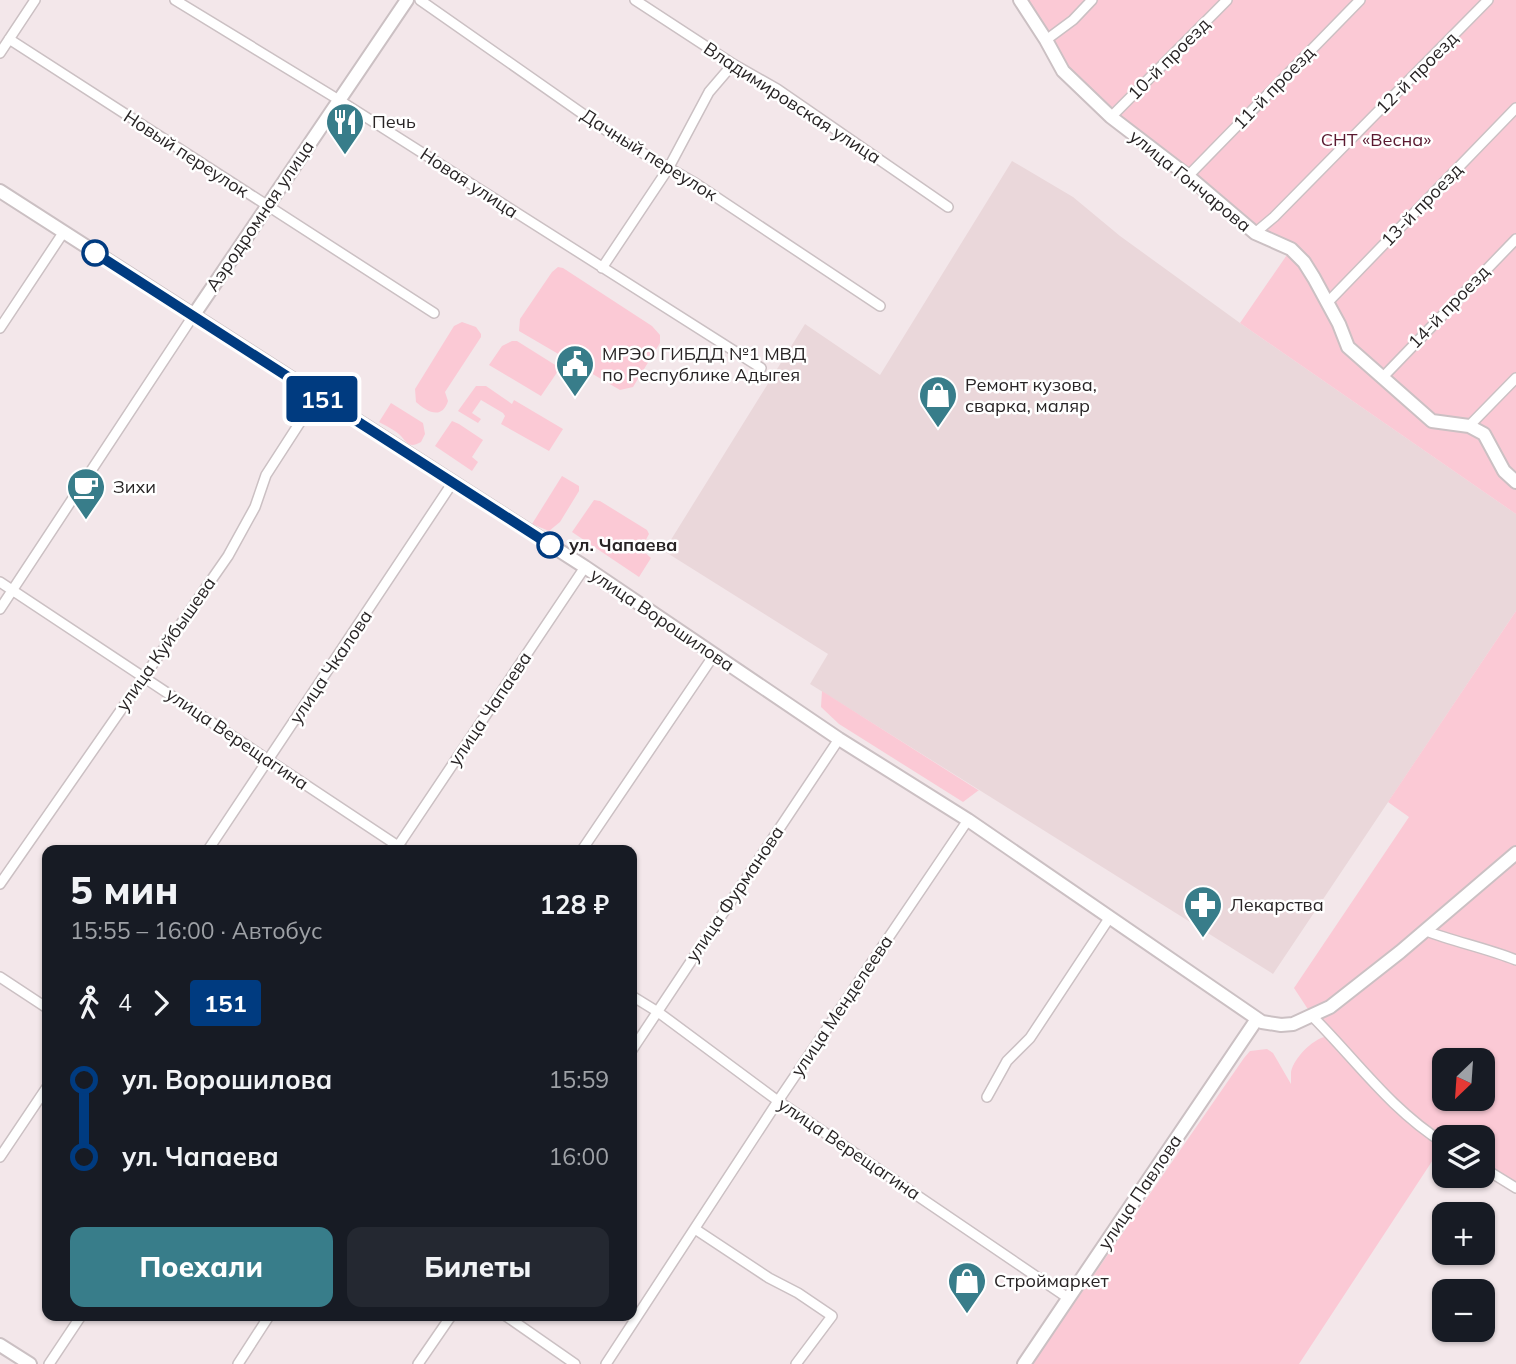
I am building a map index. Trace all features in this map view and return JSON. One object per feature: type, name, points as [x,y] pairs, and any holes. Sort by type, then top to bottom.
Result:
[{"type":"street","points":[[0,53],[35,0]]},
{"type":"street","name":"Новая улица","points":[[175,0],[339,100],[761,368]]},
{"type":"street","name":"Аэродромная улица","points":[[0,609],[193,316],[407,0]]},
{"type":"street","name":"Дачный переулок","points":[[420,0],[620,140],[695,183],[880,306]]},
{"type":"street","name":"Владимировская улица","points":[[635,0],[733,64],[777,89],[948,207]]},
{"type":"street","name":"улица Гончарова","points":[[1020,0],[1063,71],[1111,117],[1188,176],[1255,233],[1291,249],[1304,262],[1328,302],[1348,347],[1432,421],[1469,426]]},
{"type":"street","points":[[1046,40],[1073,20],[1092,0]]},
{"type":"street","name":"10-й проезд","points":[[1111,117],[1227,0]]},
{"type":"street","name":"11-й проезд","points":[[1188,176],[1360,0]]},
{"type":"street","name":"12-й проезд","points":[[1255,233],[1274,218],[1488,0]]},
{"type":"street","name":"Новый переулок","points":[[9,39],[434,313]]},
{"type":"street","points":[[602,268],[668,169],[709,92],[733,64]]},
{"type":"street","name":"13-й проезд","points":[[1328,302],[1516,108]]},
{"type":"street","name":"улица Ворошилова","points":[[0,191],[585,567],[839,739],[968,820],[1257,1019]]},
{"type":"street","points":[[0,328],[64,233]]},
{"type":"street","name":"14-й проезд","points":[[1383,377],[1516,239]]},
{"type":"street","points":[[1516,378],[1469,426],[1485,434],[1504,471],[1516,482]]},
{"type":"street","name":"улица Куйбышева","points":[[0,884],[228,556],[255,506],[266,475],[317,396]]},
{"type":"street","name":"улица Чкалова","points":[[211,845],[453,482]]},
{"type":"street","name":"улица Чапаева","points":[[402,845],[585,567]]},
{"type":"street","name":"улица Верещагина","points":[[0,582],[393,845]]},
{"type":"street","points":[[585,845],[713,655]]},
{"type":"street","name":"улица Фурманова","points":[[637,1042],[839,739]]},
{"type":"street","name":"улица Менделеева","points":[[637,1317],[778,1101],[968,820]]},
{"type":"street","points":[[1257,1019],[1281,1025],[1293,1024],[1330,1007],[1426,931],[1516,853]]},
{"type":"street","points":[[987,1097],[1007,1061],[1030,1038],[1111,917]]},
{"type":"street","points":[[1426,931],[1454,942],[1492,950],[1516,960]]},
{"type":"street","points":[[0,977],[42,1005]]},
{"type":"street","name":"улица Верещагина","points":[[637,999],[778,1101],[1068,1298]]},
{"type":"street","points":[[1313,1017],[1406,1117],[1432,1135]]},
{"type":"street","name":"улица Павлова","points":[[1024,1364],[1257,1019]]},
{"type":"street","points":[[0,1157],[42,1094]]},
{"type":"street","points":[[1495,1175],[1516,1188]]},
{"type":"street","points":[[695,1229],[832,1316],[796,1364]]},
{"type":"street","points":[[49,1364],[78,1321]]},
{"type":"street","points":[[237,1364],[265,1321]]},
{"type":"street","points":[[418,1364],[448,1321]]},
{"type":"street","points":[[513,1321],[575,1364]]},
{"type":"street","name":"улица Менделеева","points":[[606,1364],[634,1321]]},
{"type":"street","points":[[0,1345],[30,1364]]},
{"type":"shaded area","points":[[1012,161],[1073,197],[1120,236],[1240,323],[1516,514],[1516,611],[1273,974],[810,684],[828,654],[664,551],[805,324],[880,375]]},
{"type":"green space","name":"СНТ «Весна»","points":[[1020,0],[1516,0],[1516,514],[1240,323],[1291,249],[1255,233],[1063,71]]},
{"type":"green space","points":[[558,267],[652,326],[660,335],[660,343],[633,387],[620,390],[519,331],[520,319]]},
{"type":"green space","points":[[462,322],[476,327],[481,337],[445,392],[448,401],[445,407],[438,412],[429,411],[416,402],[415,389],[454,326]]},
{"type":"green space","points":[[517,341],[560,368],[541,396],[489,365],[502,346]]},
{"type":"green space","points":[[476,386],[486,386],[512,404],[514,400],[563,429],[549,451],[501,424],[505,416],[503,413],[481,400],[472,413],[481,419],[478,423],[458,411]]},
{"type":"green space","points":[[391,403],[423,423],[425,434],[421,442],[410,444],[379,422]]},
{"type":"green space","points":[[452,421],[483,440],[472,457],[478,462],[472,471],[435,446]]},
{"type":"green space","points":[[562,476],[579,486],[579,491],[560,522],[549,531],[532,524]]},
{"type":"green space","points":[[594,500],[647,530],[649,534],[641,549],[651,558],[639,577],[572,532]]},
{"type":"green space","points":[[1516,611],[1516,1188],[1495,1175],[1495,1125],[1432,1125],[1432,1161],[1299,1364],[1032,1364],[1250,1051],[1267,1049],[1273,1053],[1291,1084],[1293,1066],[1301,1054],[1319,1039],[1331,1036],[1313,1017],[1294,988],[1409,817],[1388,802]]},
{"type":"green space","points":[[822,691],[979,790],[963,802],[839,724],[821,707]]},
{"type":"bus line","name":"151","points":[[95,253],[550,545]]},
{"type":"place","name":"Печь","points":[[345,156]]},
{"type":"place","name":"МРЭО ГИБДД №1 МВД по Республике Адыгея","points":[[575,398]]},
{"type":"place","name":"Ремонт кузова, сварка, маляр","points":[[938,429]]},
{"type":"place","name":"Зихи","points":[[86,521]]},
{"type":"place","name":"ул. Чапаева","points":[[550,545]]},
{"type":"place","name":"Лекарства","points":[[1203,939]]},
{"type":"place","name":"Строймаркет","points":[[967,1315]]}]
